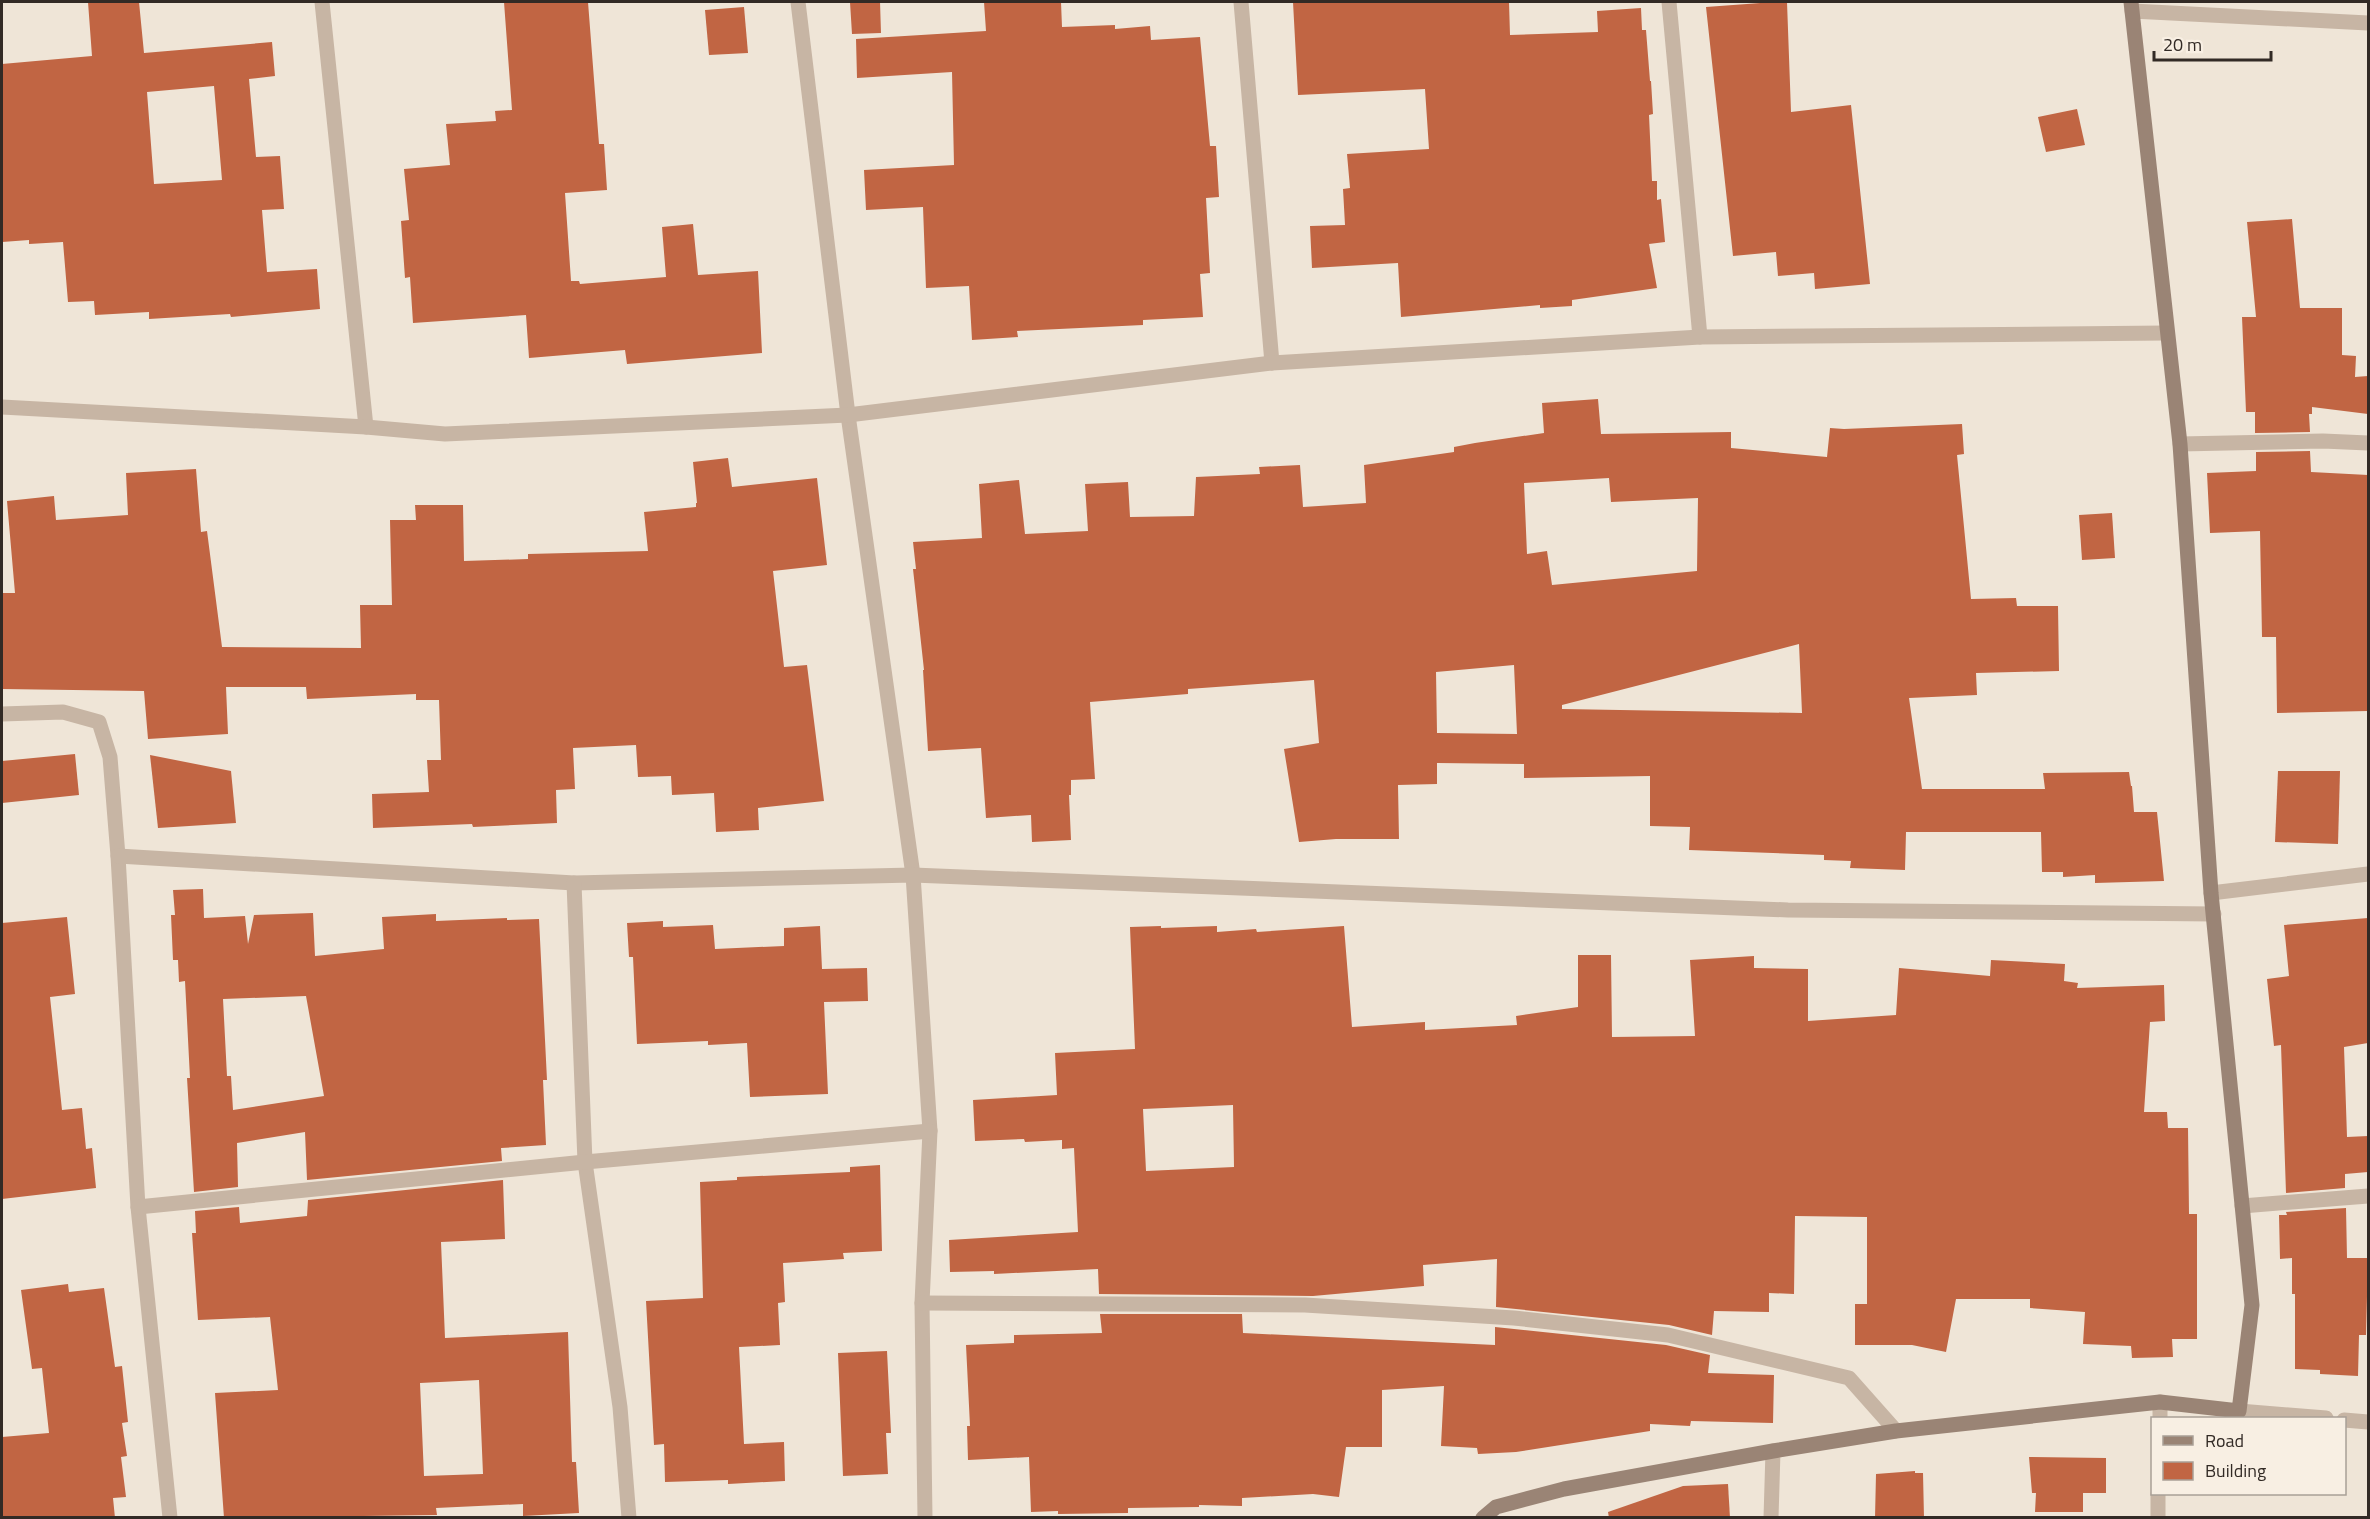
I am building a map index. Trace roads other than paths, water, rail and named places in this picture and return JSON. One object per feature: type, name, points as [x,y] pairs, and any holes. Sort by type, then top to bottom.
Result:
[{"type":"street","points":[[322,2],[366,427]]},
{"type":"street","points":[[798,2],[848,415],[913,875],[930,1131],[922,1303],[925,1518]]},
{"type":"street","points":[[1241,2],[1272,363]]},
{"type":"street","points":[[1669,2],[1700,337]]},
{"type":"street","points":[[2239,1411],[2252,1305],[2211,893],[2180,444],[2131,6],[2368,22]]},
{"type":"street","points":[[2,407],[366,427],[445,434],[848,415],[1272,363],[1700,337],[2166,333]]},
{"type":"street","points":[[2180,444],[2323,441],[2368,443]]},
{"type":"street","points":[[2,714],[63,712],[99,722],[110,757],[118,856],[138,1208],[170,1518]]},
{"type":"street","points":[[118,856],[574,883],[913,875],[1788,910],[2214,914]]},
{"type":"street","points":[[2211,893],[2368,874]]},
{"type":"street","points":[[574,883],[585,1162],[620,1407],[628,1518]]},
{"type":"street","points":[[138,1208],[585,1162],[930,1131]]},
{"type":"street","points":[[2242,1206],[2368,1196]]},
{"type":"street","points":[[922,1303],[1305,1305],[1514,1318],[1668,1335],[1849,1378],[1896,1431]]},
{"type":"street","points":[[2160,1402],[2160,1417]]},
{"type":"street","points":[[1483,1518],[1496,1508],[1564,1489],[1896,1431],[2160,1402],[2304,1417]]},
{"type":"street","points":[[2346,1420],[2368,1422]]},
{"type":"street","points":[[1771,1518],[1773,1451]]},
{"type":"street","points":[[2158,1495],[2158,1518]]}]
